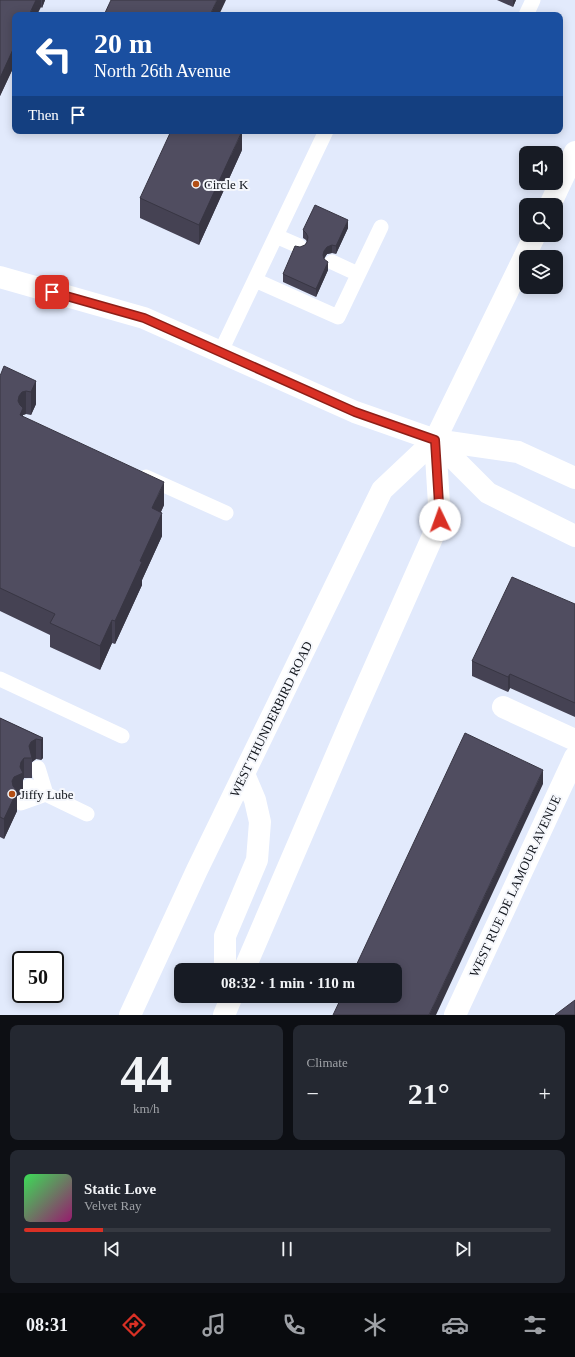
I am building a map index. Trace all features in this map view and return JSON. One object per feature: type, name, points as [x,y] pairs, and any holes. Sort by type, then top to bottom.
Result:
[{"type":"main road","points":[[553,198],[575,152]]},
{"type":"main road","name":"WEST THUNDERBIRD ROAD","points":[[130,1015],[197,870],[382,490],[435,440],[532,242]]},
{"type":"main road","points":[[0,277],[144,318],[355,412],[435,440],[518,452],[575,478]]},
{"type":"main road","points":[[435,440],[488,494],[575,536]]},
{"type":"main road","name":"WEST THUNDERBIRD ROAD","points":[[247,963],[354,714],[440,520],[435,440]]},
{"type":"main road","points":[[503,707],[575,740]]},
{"type":"main road","name":"WEST RUE DE LAMOUR AVENUE","points":[[456,1015],[575,757]]},
{"type":"main road","points":[[225,963],[225,936],[257,860],[260,822],[255,800],[244,774]]},
{"type":"lane","points":[[527,12],[533,0]]},
{"type":"lane","points":[[221,351],[325,134]]},
{"type":"lane","points":[[255,280],[338,317],[381,227]]},
{"type":"lane","points":[[276,236],[299,246]]},
{"type":"lane","points":[[332,262],[358,274]]},
{"type":"lane","points":[[134,471],[226,513]]},
{"type":"lane","points":[[0,679],[122,736]]},
{"type":"lane","points":[[38,768],[46,794]]},
{"type":"lane","points":[[29,786],[87,814]]},
{"type":"lane","points":[[21,803],[46,794]]},
{"type":"building","points":[[0,0],[36,0],[30,12],[12,12],[12,52],[0,78]]},
{"type":"building","points":[[111,0],[217,0],[211,12],[105,12]]},
{"type":"building","name":"Circle K","points":[[170,134],[241,134],[199,225],[140,198]]},
{"type":"building","points":[[315,205],[348,220],[336,246],[332,245],[327,247],[324,251],[324,259],[328,262],[316,289],[283,274],[295,246],[300,247],[305,245],[307,242],[308,237],[303,230]]},
{"type":"building","points":[[4,366],[36,381],[31,392],[22,392],[19,396],[18,401],[23,408],[20,415],[164,482],[152,508],[162,513],[140,561],[142,562],[115,621],[112,620],[100,646],[50,623],[55,614],[0,588],[0,376]]},
{"type":"building","points":[[512,577],[575,604],[575,703],[510,674],[508,677],[472,661]]},
{"type":"building","points":[[0,718],[43,738],[41,740],[36,739],[31,742],[29,746],[32,758],[24,758],[21,762],[20,767],[23,773],[14,777],[12,781],[13,786],[17,791],[4,819],[0,817]]},
{"type":"building","points":[[465,733],[543,770],[429,1015],[333,1015],[339,1003],[402,1003],[402,963],[357,963]]},
{"type":"building","points":[[575,1000],[575,1015],[555,1015]]},
{"type":"place","name":"Circle K","points":[[196,184]]},
{"type":"place","name":"Jiffy Lube","points":[[12,794]]},
{"type":"route","points":[[52,292],[144,318],[355,412],[435,440],[440,520]]}]
